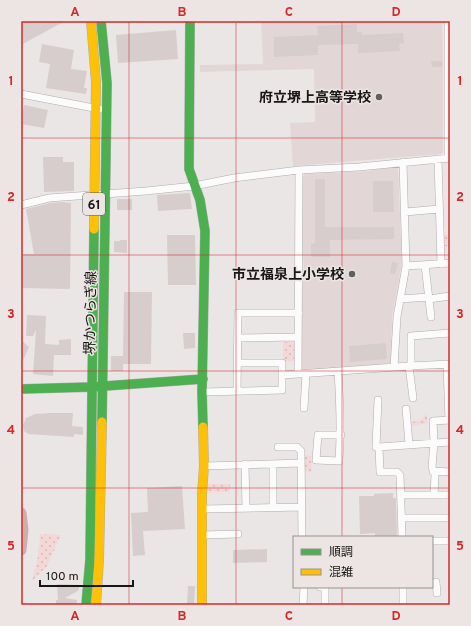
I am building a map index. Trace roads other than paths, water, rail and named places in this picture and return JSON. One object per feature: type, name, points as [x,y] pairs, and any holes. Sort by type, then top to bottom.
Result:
[{"type":"main road","name":"堺かつらぎ線","points":[[86,605],[90,560],[91,387],[96,108],[96,82],[91,21]]},
{"type":"main road","name":"堺かつらぎ線","points":[[96,605],[99,560],[103,386],[108,83],[101,21]]},
{"type":"main road","points":[[190,21],[189,169],[200,200],[204,231],[202,392],[204,466],[202,509],[202,605]]},
{"type":"main road","points":[[21,389],[91,387],[203,379]]},
{"type":"street","points":[[21,205],[49,198],[194,186],[234,178],[299,170],[359,168],[449,158],[448,21]]},
{"type":"street","points":[[21,94],[107,111]]},
{"type":"street","points":[[438,159],[441,264]]},
{"type":"street","points":[[394,367],[397,317],[406,266],[403,162]]},
{"type":"street","points":[[298,374],[299,170]]},
{"type":"street","points":[[405,212],[439,209]]},
{"type":"street","points":[[406,266],[450,263]]},
{"type":"street","points":[[425,265],[431,317]]},
{"type":"street","points":[[400,299],[450,296]]},
{"type":"street","points":[[237,391],[238,313],[299,313]]},
{"type":"street","points":[[413,398],[410,366],[412,336],[450,333]]},
{"type":"street","points":[[238,338],[297,338]]},
{"type":"street","points":[[202,392],[282,390],[282,363],[238,364]]},
{"type":"street","points":[[282,375],[410,366],[449,365],[450,420],[433,421],[434,442],[432,467],[435,475],[434,495]]},
{"type":"street","points":[[338,372],[341,435],[340,462],[316,460],[318,435],[341,435]]},
{"type":"street","points":[[304,408],[306,374]]},
{"type":"street","points":[[378,400],[376,447],[379,447],[380,472],[397,472],[400,475],[402,536]]},
{"type":"street","points":[[406,409],[409,444]]},
{"type":"street","points":[[379,447],[450,442]]},
{"type":"street","points":[[278,447],[297,447],[301,451],[302,536]]},
{"type":"street","points":[[204,466],[301,463]]},
{"type":"street","points":[[245,464],[246,508]]},
{"type":"street","points":[[273,464],[273,508]]},
{"type":"street","points":[[433,472],[450,472]]},
{"type":"street","points":[[401,495],[450,495]]},
{"type":"street","points":[[202,509],[302,507]]},
{"type":"street","points":[[401,518],[450,518]]},
{"type":"street","points":[[202,534],[238,534]]},
{"type":"street","points":[[433,541],[450,541]]},
{"type":"street","points":[[437,582],[437,593]]},
{"type":"street","points":[[303,605],[304,588]]},
{"type":"street","points":[[325,588],[325,605]]},
{"type":"street","points":[[403,588],[403,605]]},
{"type":"waterway","points":[[21,513],[23,530],[21,550]]},
{"type":"place","name":"府立堺上高等学校","points":[[379,97]]},
{"type":"place","name":"市立福泉上小学校","points":[[352,274]]}]
